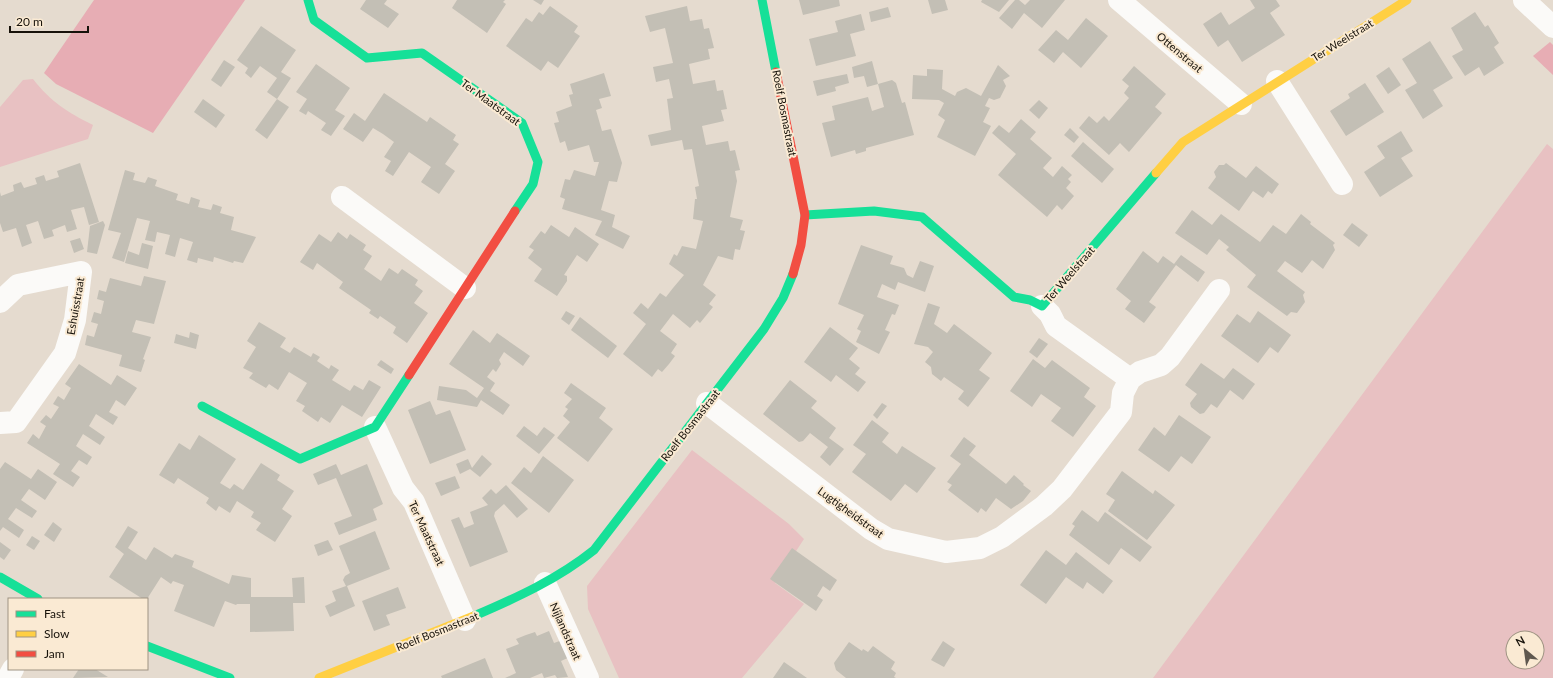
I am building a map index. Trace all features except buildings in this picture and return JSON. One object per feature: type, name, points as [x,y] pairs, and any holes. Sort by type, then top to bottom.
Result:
[{"type":"street","name":"Ter Maatstraat","points":[[308,0],[314,20],[367,58],[422,53],[522,123],[538,162],[533,184],[374,427],[403,488],[414,502],[465,620]]},
{"type":"street","name":"Roelf Bosmastraat","points":[[319,678],[465,620],[545,583],[576,566],[594,550],[764,329],[785,294],[796,265],[802,239],[805,215],[762,0]]},
{"type":"street","name":"Ottenstraat","points":[[1119,0],[1242,104]]},
{"type":"street","name":"Ter Weelstraat","points":[[805,215],[874,211],[922,217],[1014,297],[1030,300],[1042,306],[1183,142],[1407,0]]},
{"type":"street","points":[[1524,0],[1553,27]]},
{"type":"street","points":[[1277,81],[1342,184]]},
{"type":"street","points":[[342,197],[465,288]]},
{"type":"street","name":"Eshuisstraat","points":[[0,302],[18,285],[81,272],[75,320],[65,353],[16,422],[0,423]]},
{"type":"street","points":[[1042,306],[1050,314],[1056,326],[1130,379],[1140,372],[1161,365],[1170,357],[1219,290]]},
{"type":"street","name":"Lugtigheidstraat","points":[[707,403],[871,529],[888,539],[946,552],[980,548],[1002,537],[1049,502],[1071,478],[1121,412],[1123,393],[1130,379]]},
{"type":"street","points":[[202,406],[300,459],[374,427]]},
{"type":"street","points":[[0,577],[36,598]]},
{"type":"street","name":"Nijlandstraat","points":[[545,583],[588,678]]},
{"type":"street","points":[[148,646],[230,678]]},
{"type":"shaded area","points":[[94,0],[245,0],[153,133],[56,84],[44,73]]},
{"type":"shaded area","points":[[1550,42],[1553,45],[1553,75],[1533,56]]},
{"type":"shaded area","points":[[33,79],[46,94],[60,106],[93,125],[88,139],[0,167],[0,107],[23,80]]},
{"type":"shaded area","points":[[1547,144],[1553,149],[1553,678],[1153,678]]},
{"type":"shaded area","points":[[692,450],[789,524],[804,539],[775,583],[804,604],[742,678],[619,678],[588,609],[587,586]]},
{"type":"traffic: fast","points":[[308,0],[314,20],[367,58],[422,53],[522,123],[538,162],[533,184],[515,211]]},
{"type":"traffic: fast","points":[[762,0],[776,72]]},
{"type":"traffic: fast","points":[[805,215],[874,211],[922,217],[1014,297],[1030,300],[1042,306],[1156,173]]},
{"type":"traffic: fast","points":[[474,616],[521,595],[551,579],[594,550],[764,329],[783,298],[793,274]]},
{"type":"traffic: fast","points":[[202,406],[300,459],[375,427],[409,375]]},
{"type":"traffic: fast","points":[[0,577],[36,598]]},
{"type":"traffic: fast","points":[[148,646],[230,678]]},
{"type":"traffic: slow","points":[[1156,173],[1183,142],[1407,0]]},
{"type":"traffic: slow","points":[[319,678],[474,616]]},
{"type":"traffic: jam","points":[[776,72],[805,215],[801,245],[793,274]]},
{"type":"traffic: jam","points":[[409,375],[515,211]]}]
